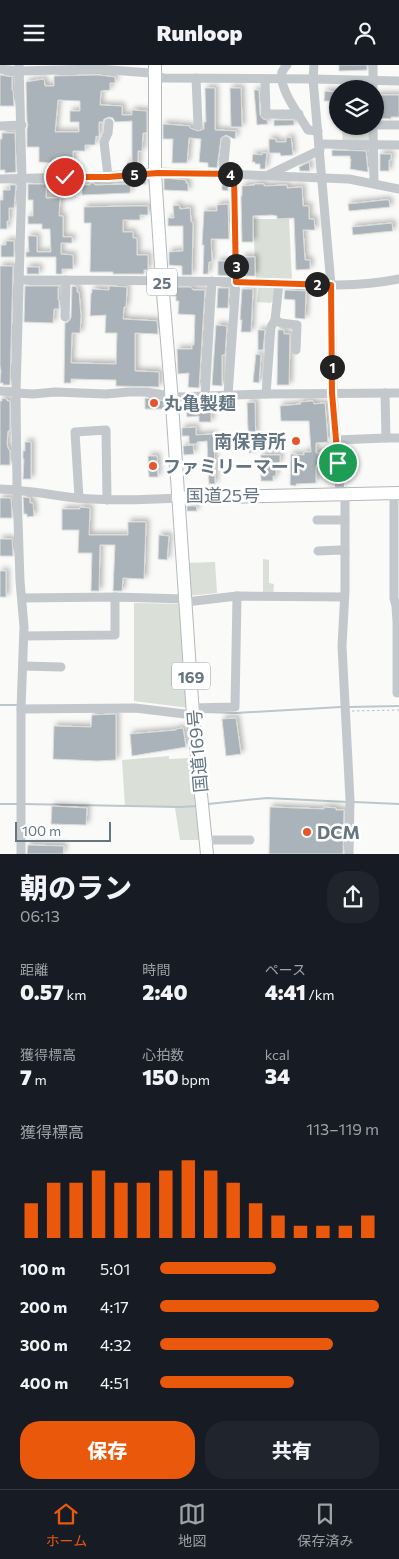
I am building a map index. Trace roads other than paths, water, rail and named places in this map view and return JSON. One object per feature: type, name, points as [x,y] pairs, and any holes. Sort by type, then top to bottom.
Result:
[{"type":"highway","name":"国道25号","points":[[155,70],[155,173],[178,498],[397,493]]},
{"type":"highway","name":"国道169号","points":[[178,498],[193,712],[208,854]]},
{"type":"street","points":[[287,65],[282,71],[282,79],[288,97],[308,130],[318,131]]},
{"type":"street","points":[[314,65],[331,285],[332,393],[345,520],[342,645],[350,800],[349,854]]},
{"type":"street","points":[[373,65],[373,80]]},
{"type":"street","points":[[0,69],[98,67],[150,73],[155,70],[163,78],[329,81]]},
{"type":"street","points":[[19,68],[22,178],[16,393],[17,490],[24,636],[21,709],[21,854]]},
{"type":"street","points":[[196,78],[198,125]]},
{"type":"street","points":[[264,79],[266,114],[299,114]]},
{"type":"street","points":[[384,83],[399,81]]},
{"type":"street","points":[[108,177],[104,142],[108,133],[109,123]]},
{"type":"street","points":[[0,126],[22,125]]},
{"type":"street","points":[[384,126],[399,125]]},
{"type":"street","points":[[374,135],[374,183]]},
{"type":"street","points":[[223,174],[226,141]]},
{"type":"street","points":[[266,176],[319,147],[399,145]]},
{"type":"street","points":[[0,179],[108,177],[155,173],[234,174],[323,179],[338,178],[399,189]]},
{"type":"street","points":[[228,395],[236,282],[234,174]]},
{"type":"street","points":[[19,279],[212,281],[331,285],[373,283],[399,279]]},
{"type":"street","points":[[65,317],[66,280]]},
{"type":"street","points":[[205,396],[212,281]]},
{"type":"street","points":[[266,394],[271,327],[275,320],[279,283]]},
{"type":"street","points":[[275,320],[281,323],[297,325],[296,349]]},
{"type":"street","points":[[0,391],[33,394],[55,392],[106,394],[146,392],[171,396],[399,393]]},
{"type":"street","points":[[385,393],[386,438]]},
{"type":"street","points":[[79,498],[75,431],[106,430],[107,500]]},
{"type":"street","points":[[336,441],[399,438]]},
{"type":"street","points":[[0,489],[107,500],[137,501],[178,498]]},
{"type":"street","points":[[397,493],[394,598],[398,622],[398,693]]},
{"type":"street","points":[[317,520],[345,520]]},
{"type":"street","points":[[318,551],[340,550],[345,552]]},
{"type":"street","points":[[22,598],[115,597],[186,600],[237,596],[344,597]]},
{"type":"street","points":[[21,709],[135,708],[193,712],[235,707],[237,596]]},
{"type":"street","points":[[24,636],[115,635],[115,597]]},
{"type":"street","points":[[23,666],[61,667]]},
{"type":"street","points":[[206,840],[250,840]]},
{"type":"waterway","points":[[0,705],[18,705]]},
{"type":"waterway","points":[[349,707],[399,706]]},
{"type":"waterway","points":[[204,712],[236,713],[341,707]]},
{"type":"waterway","points":[[208,804],[267,798],[348,802]]},
{"type":"waterway","points":[[354,802],[399,804]]},
{"type":"waterway","points":[[0,804],[19,804]]},
{"type":"waterway","points":[[24,804],[197,806]]},
{"type":"place","name":"丸亀製麺","points":[[154,403]]},
{"type":"place","name":"南保育所","points":[[296,441]]},
{"type":"place","name":"ファミリーマート","points":[[153,466]]},
{"type":"place","name":"DCM","points":[[307,832]]}]
